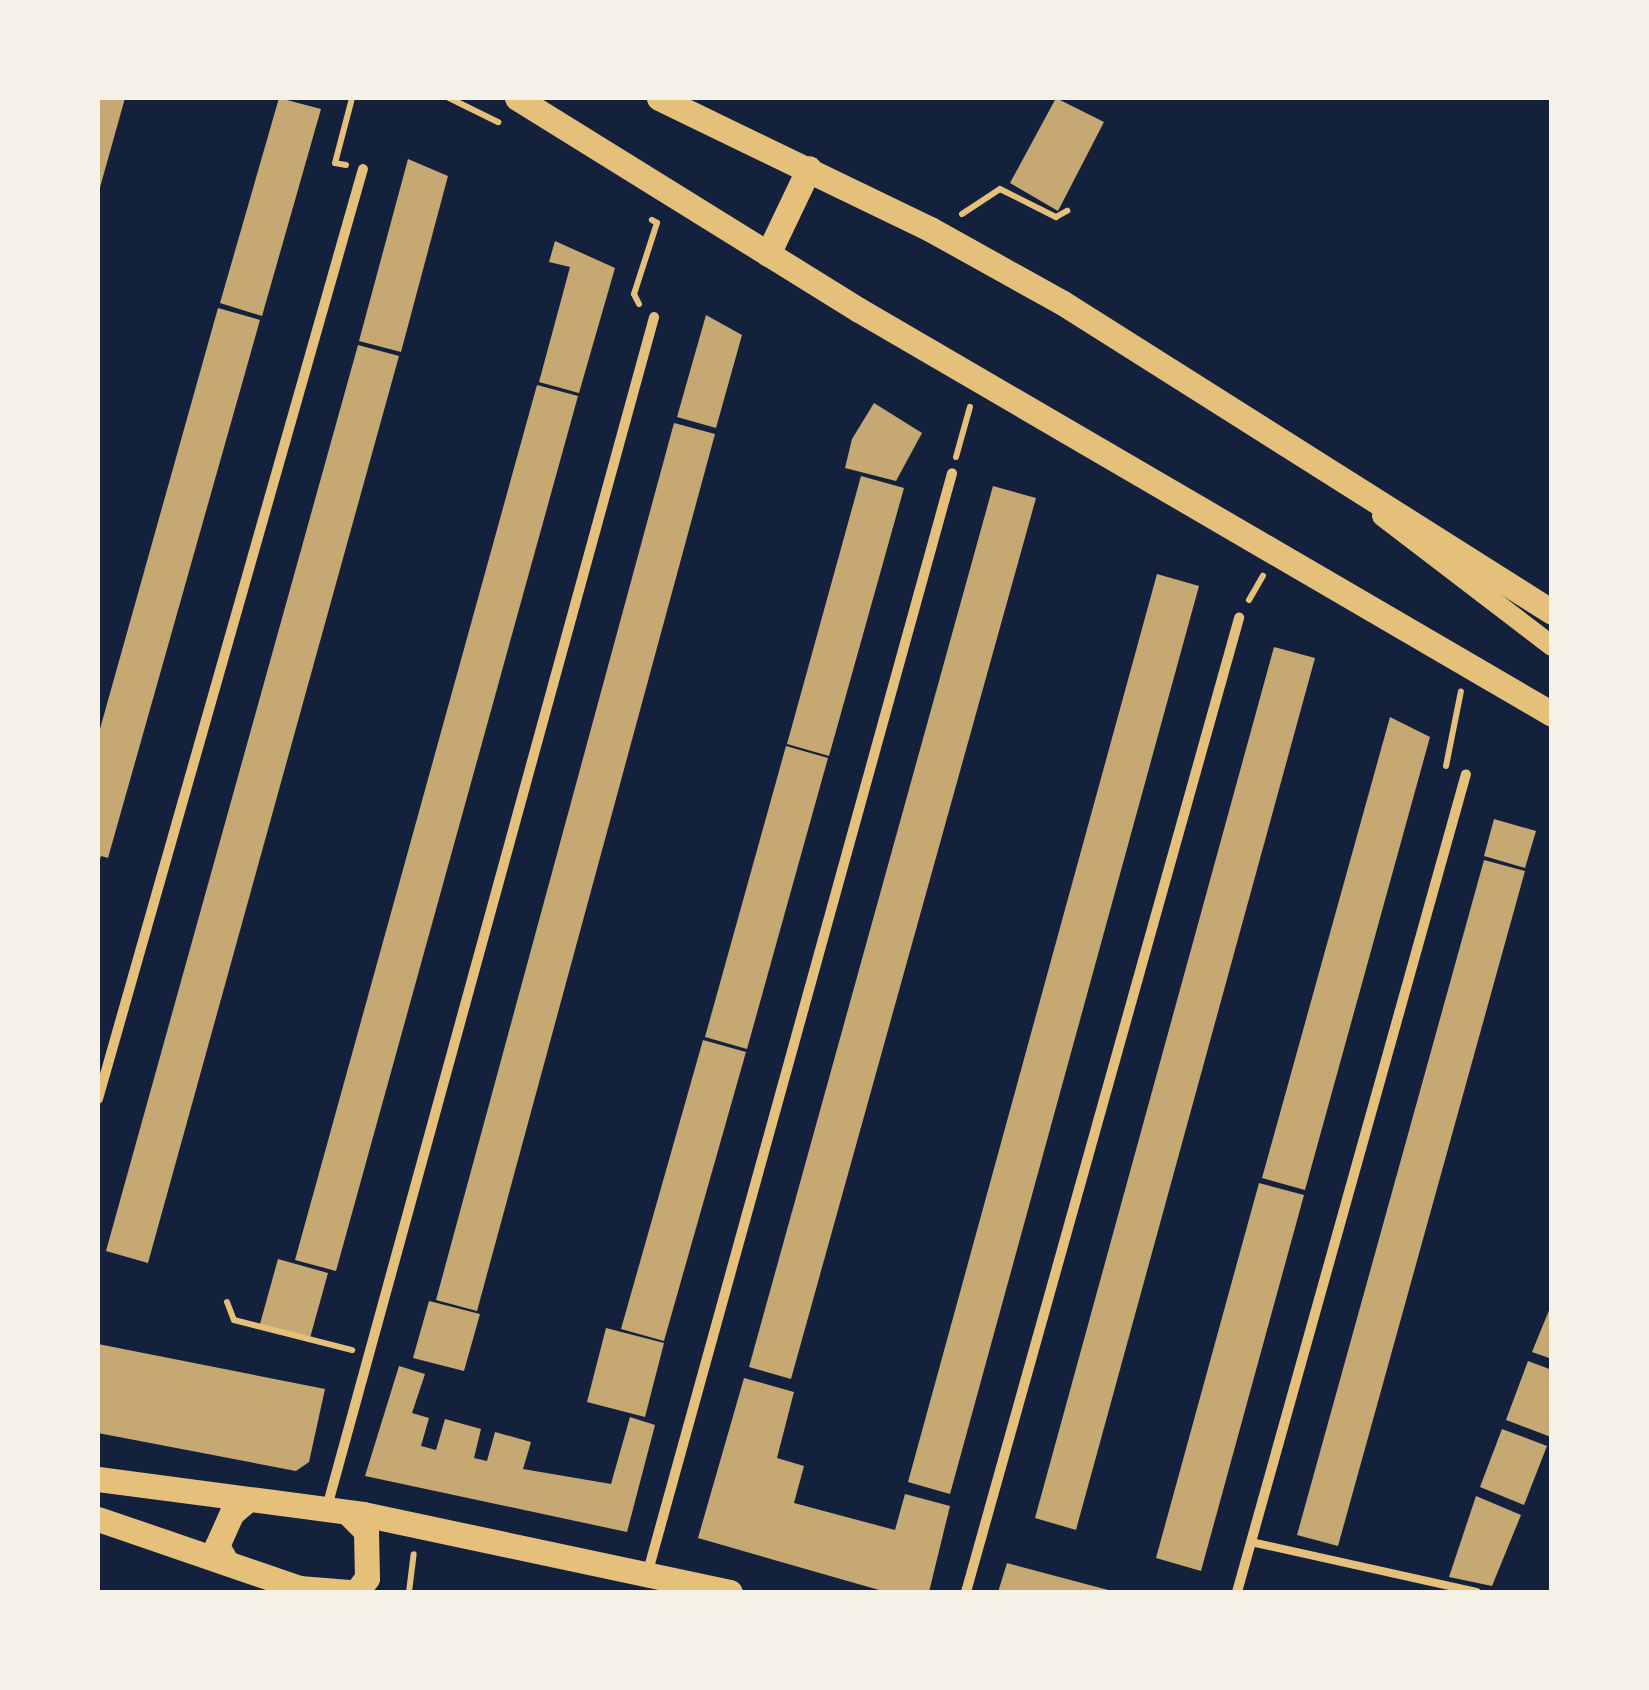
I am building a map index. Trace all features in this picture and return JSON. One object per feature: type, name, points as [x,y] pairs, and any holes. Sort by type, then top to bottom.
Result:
[{"type":"main road","points":[[517,98],[768,254],[1552,714]]},
{"type":"main road","points":[[659,98],[809,168],[1063,303],[1552,612]]},
{"type":"main road","points":[[768,254],[809,168]]},
{"type":"main road","points":[[1319,464],[1552,646]]},
{"type":"main road","points":[[98,1479],[336,1511],[648,1572],[730,1592]]},
{"type":"main road","points":[[227,1564],[218,1546],[232,1512],[248,1499]]},
{"type":"main road","points":[[98,1518],[299,1588],[353,1592],[367,1578],[366,1531],[336,1511]]},
{"type":"street","points":[[98,1099],[363,169]]},
{"type":"street","points":[[336,1511],[367,1354],[654,317]]},
{"type":"street","points":[[648,1572],[952,473]]},
{"type":"street","points":[[966,1592],[1239,618]]},
{"type":"street","points":[[1237,1592],[1466,774]]},
{"type":"lane","points":[[1251,1542],[1477,1592]]},
{"type":"path","points":[[352,98],[335,163],[363,169]]},
{"type":"path","points":[[957,218],[1000,188],[1056,217],[1067,210]]},
{"type":"path","points":[[646,216],[658,223],[634,294],[654,317]]},
{"type":"path","points":[[952,473],[981,380]]},
{"type":"path","points":[[1239,618],[1278,556]]},
{"type":"path","points":[[1466,774],[1446,768],[1452,710],[1469,666]]},
{"type":"path","points":[[227,1302],[234,1320],[367,1354]]},
{"type":"path","points":[[408,1592],[416,1544]]},
{"type":"building","points":[[98,98],[125,98],[99,191],[98,191]]},
{"type":"building","points":[[279,98],[321,109],[262,316],[220,303]]},
{"type":"building","points":[[1056,98],[1104,122],[1058,211],[1010,183]]},
{"type":"building","points":[[408,159],[448,176],[401,352],[359,341]]},
{"type":"building","points":[[555,241],[615,268],[579,393],[539,382],[570,267],[549,262]]},
{"type":"building","points":[[218,308],[260,320],[108,858],[101,856],[98,865],[98,736]]},
{"type":"building","points":[[706,315],[742,335],[716,428],[677,417]]},
{"type":"building","points":[[358,345],[399,356],[148,1263],[106,1251]]},
{"type":"building","points":[[537,385],[578,396],[336,1271],[295,1260]]},
{"type":"building","points":[[874,403],[922,433],[896,481],[845,468],[852,439]]},
{"type":"building","points":[[674,423],[715,434],[477,1311],[436,1300]]},
{"type":"building","points":[[861,476],[904,488],[829,756],[787,744]]},
{"type":"building","points":[[993,486],[1036,498],[791,1379],[749,1367]]},
{"type":"building","points":[[1157,574],[1199,586],[950,1494],[908,1482]]},
{"type":"building","points":[[1274,647],[1315,658],[1076,1530],[1035,1518]]},
{"type":"building","points":[[1390,717],[1430,737],[1305,1190],[1262,1178]]},
{"type":"building","points":[[786,746],[828,758],[747,1049],[705,1037]]},
{"type":"building","points":[[1494,819],[1536,831],[1525,868],[1484,856]]},
{"type":"building","points":[[1484,860],[1525,871],[1338,1546],[1297,1535]]},
{"type":"building","points":[[703,1040],[746,1052],[664,1341],[621,1329]]},
{"type":"building","points":[[1259,1183],[1304,1195],[1201,1571],[1156,1558]]},
{"type":"building","points":[[278,1259],[328,1273],[310,1338],[260,1324]]},
{"type":"building","points":[[429,1301],[480,1314],[464,1371],[413,1358]]},
{"type":"building","points":[[1552,1303],[1552,1359],[1532,1352]]},
{"type":"building","points":[[606,1328],[664,1343],[645,1417],[587,1402]]},
{"type":"building","points":[[98,1344],[325,1389],[309,1462],[296,1471],[98,1433]]},
{"type":"building","points":[[1528,1361],[1552,1370],[1551,1437],[1506,1420]]},
{"type":"building","points":[[399,1366],[425,1374],[412,1413],[429,1418],[421,1446],[436,1450],[445,1419],[481,1429],[474,1458],[487,1461],[495,1432],[531,1442],[523,1469],[611,1484],[630,1417],[655,1425],[627,1532],[365,1476]]},
{"type":"building","points":[[744,1378],[794,1392],[777,1458],[804,1466],[794,1503],[895,1530],[905,1494],[950,1506],[929,1592],[886,1592],[698,1538]]},
{"type":"building","points":[[1502,1429],[1547,1446],[1524,1505],[1480,1487]]},
{"type":"building","points":[[1476,1496],[1521,1515],[1492,1586],[1449,1577]]},
{"type":"building","points":[[1007,1563],[1112,1591],[1112,1592],[998,1592]]}]
